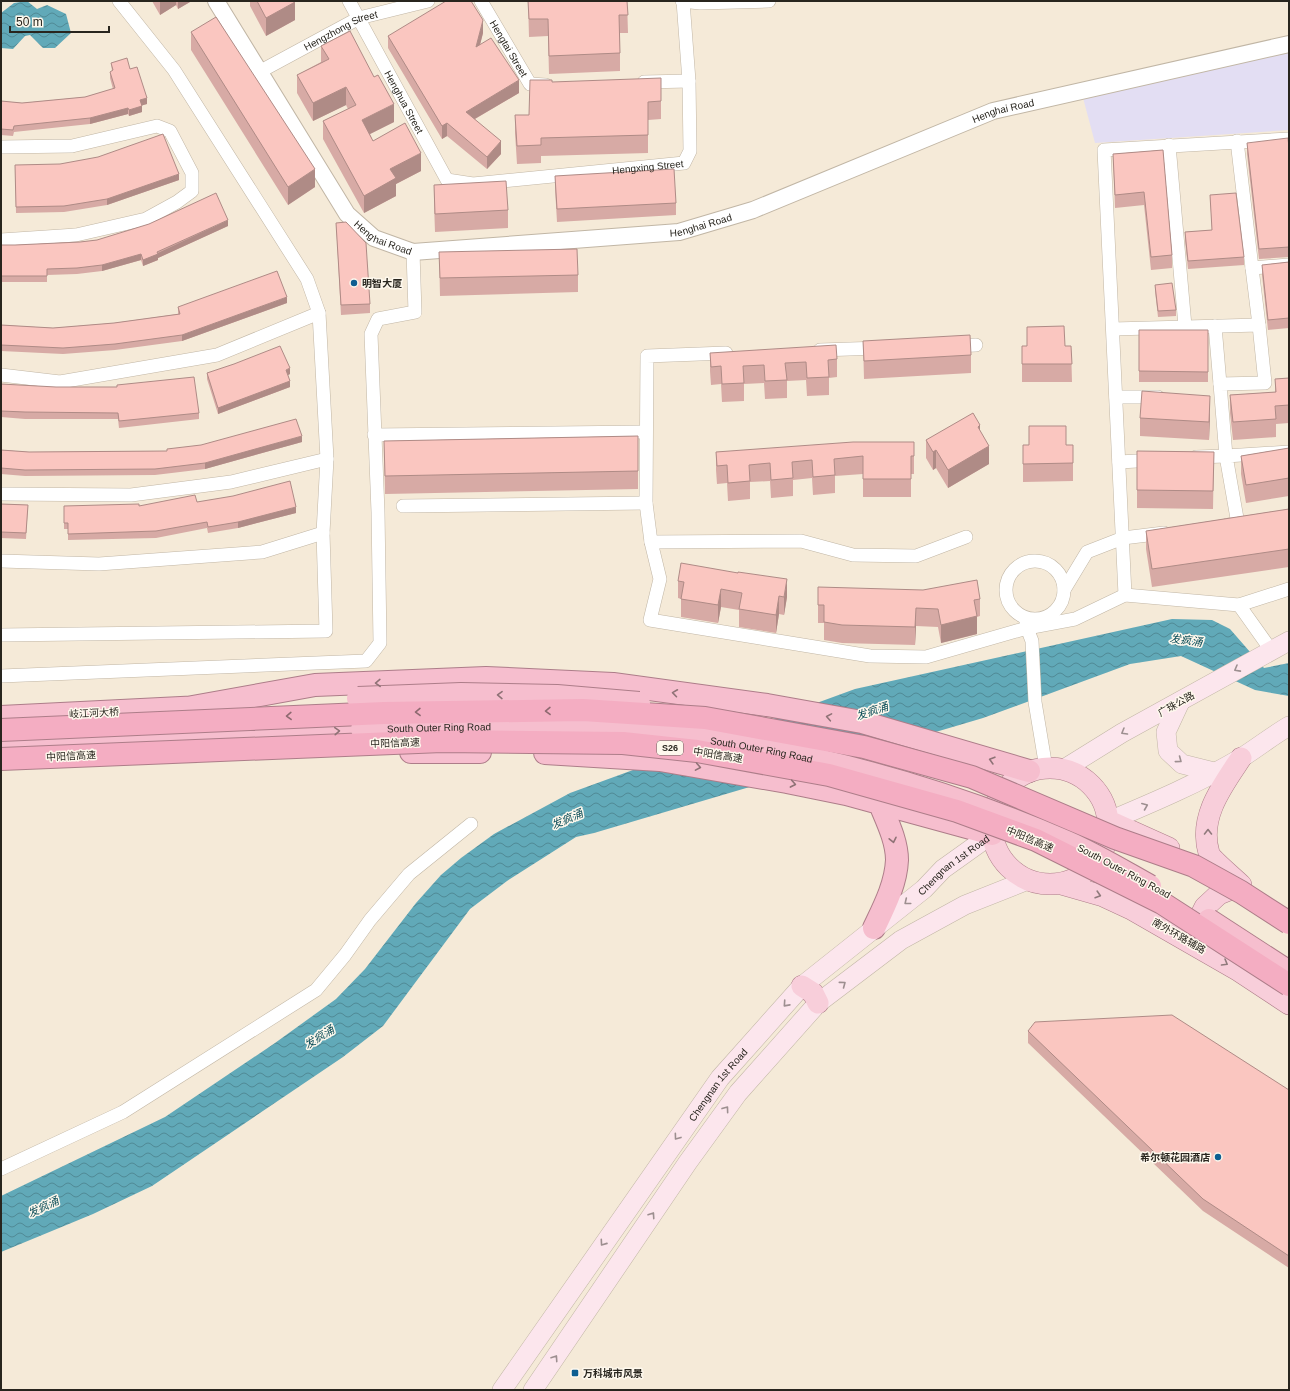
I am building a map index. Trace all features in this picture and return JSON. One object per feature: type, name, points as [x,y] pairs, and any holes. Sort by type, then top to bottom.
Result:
[{"type":"highway","points":[[187,708],[315,685],[486,678],[612,684],[862,722],[933,743],[1047,769]]},
{"type":"highway","points":[[187,708],[358,698],[461,694],[549,696],[647,704],[743,715],[920,752],[1026,790],[1146,846],[1289,932]]},
{"type":"highway","name":"岐江河大桥","points":[[1,717],[187,708]]},
{"type":"highway","points":[[1,730],[384,713],[583,710],[706,718],[864,747],[972,777],[1115,838],[1194,866],[1241,892],[1289,924]]},
{"type":"highway","name":"South Outer Ring Road","points":[[186,740],[362,729],[513,725],[632,731],[725,743],[855,768],[982,807],[1069,843],[1177,900],[1289,972]]},
{"type":"highway","points":[[1,748],[186,740],[346,752],[563,753],[660,760],[846,794],[992,834]]},
{"type":"highway","name":"中阳信高速","points":[[1,759],[442,741],[623,743],[697,751],[829,775],[957,811],[1036,840],[1162,903],[1289,985]]},
{"type":"highway","points":[[880,804],[928,799],[945,788],[950,781],[950,768],[942,752],[933,743]]},
{"type":"highway","points":[[874,928],[891,890],[897,860],[892,834],[880,804]]},
{"type":"main road","name":"广珠公路","points":[[1047,769],[1122,733],[1289,641]]},
{"type":"main road","points":[[1180,702],[1166,732],[1168,751],[1182,764],[1214,772]]},
{"type":"main road","points":[[1109,821],[1166,797],[1241,758],[1281,736],[1289,726]]},
{"type":"main road","points":[[1241,758],[1215,797],[1206,829],[1210,854],[1241,885]]},
{"type":"main road","points":[[1047,769],[1081,776],[1095,788],[1105,803],[1109,821],[1106,844],[1102,854],[1092,868],[1078,878],[1061,884],[1044,884],[1028,880],[1011,869],[998,854],[992,834],[992,815],[1000,796],[1012,781],[1047,769]]},
{"type":"main road","points":[[1109,821],[1205,864],[1289,913]]},
{"type":"main road","name":"Chengnan 1st Road","points":[[502,1390],[720,1078],[802,986],[924,889],[943,869],[992,834]]},
{"type":"main road","points":[[533,1390],[688,1162],[738,1093],[818,1003],[901,940],[964,905],[1028,880]]},
{"type":"main road","name":"南外环路辅路","points":[[1061,884],[1103,896],[1131,909],[1239,971],[1289,1004]]},
{"type":"main road","points":[[1201,949],[1196,925],[1205,907],[1219,894],[1241,885]]},
{"type":"main road","points":[[802,986],[813,993],[818,1003]]},
{"type":"street","points":[[1,635],[326,631],[323,533],[327,459],[319,313],[307,279],[179,76],[118,1]]},
{"type":"street","name":"Henghai Road","points":[[216,1],[347,214],[374,238],[413,252],[679,232],[753,210],[993,111],[1289,44]]},
{"type":"street","name":"Henghua Street","points":[[349,1],[447,180],[473,184]]},
{"type":"street","name":"Hengzhong Street","points":[[259,72],[359,18],[428,1]]},
{"type":"street","name":"Hengtai Street","points":[[481,1],[530,84],[558,85]]},
{"type":"street","points":[[683,1],[768,1]]},
{"type":"street","name":"Hengxing Street","points":[[473,184],[684,163],[690,151],[688,81],[683,1]]},
{"type":"street","points":[[635,83],[688,81]]},
{"type":"street","points":[[1,147],[72,146],[157,126],[170,131],[192,173],[192,191],[177,202],[146,219],[76,235],[1,240]]},
{"type":"street","points":[[1125,594],[1104,150],[1289,139]]},
{"type":"street","points":[[1207,397],[1221,390],[1271,382],[1259,325],[1237,141]]},
{"type":"street","points":[[1169,145],[1185,326]]},
{"type":"street","points":[[1,676],[366,661],[380,642],[378,512],[371,334],[378,319],[415,312],[413,252]]},
{"type":"street","points":[[1252,268],[1289,265]]},
{"type":"street","points":[[1,375],[60,382],[217,355],[319,313]]},
{"type":"street","points":[[1113,329],[1259,325]]},
{"type":"street","points":[[1215,326],[1226,456],[1238,524],[1215,526]]},
{"type":"street","points":[[945,346],[976,345]]},
{"type":"street","points":[[804,351],[890,348]]},
{"type":"street","points":[[741,353],[647,356],[646,503],[651,542],[660,579],[650,620],[870,656],[926,658],[1026,622],[1050,615],[1062,600],[1064,590],[1087,552],[1123,538],[1177,531]]},
{"type":"street","points":[[1116,397],[1169,397]]},
{"type":"street","points":[[374,435],[646,432]]},
{"type":"street","points":[[1180,458],[1289,452]]},
{"type":"street","points":[[1,494],[131,495],[231,482],[327,459]]},
{"type":"street","points":[[1119,462],[1165,459]]},
{"type":"street","points":[[403,506],[646,503]]},
{"type":"street","points":[[1,561],[99,564],[262,552],[323,533]]},
{"type":"street","points":[[651,542],[802,541],[853,555],[916,556],[966,537]]},
{"type":"street","points":[[1047,769],[1035,702],[1032,641],[1026,622],[1013,609],[1006,592],[1010,574],[1016,568],[1025,563],[1034,561],[1043,562],[1058,572],[1062,580],[1064,590]]},
{"type":"street","points":[[1026,622],[1075,619],[1125,594],[1239,605],[1289,589]]},
{"type":"street","points":[[1239,605],[1271,650]]},
{"type":"street","points":[[1,1169],[123,1112],[316,990],[345,955],[370,920],[410,874],[471,824]]},
{"type":"shaded area","points":[[1289,43],[1289,130],[1095,143],[1082,94]]},
{"type":"water","points":[[27,1],[37,9],[47,5],[66,14],[71,33],[55,48],[43,48],[30,35],[25,36],[13,49],[1,48],[1,13],[14,3]]},
{"type":"water","name":"发疯涌","points":[[1172,619],[1212,620],[1230,629],[1264,668],[1289,663],[1289,696],[1255,690],[1181,656],[1130,664],[983,718],[594,833],[576,837],[507,881],[470,909],[383,1026],[343,1057],[152,1186],[93,1214],[1,1252],[1,1196],[165,1117],[275,1043],[336,999],[365,969],[416,903],[441,875],[461,858],[494,834],[570,793],[855,689]]},
{"type":"building","points":[[257,1],[294,1],[295,2],[266,18]]},
{"type":"building","points":[[446,1],[471,1],[483,20],[476,47],[491,38],[519,80],[466,112],[501,141],[487,157],[447,123],[442,126],[388,36]]},
{"type":"building","points":[[528,1],[627,1],[628,15],[619,15],[620,53],[549,56],[548,19],[529,19]]},
{"type":"building","points":[[216,17],[315,169],[288,187],[191,32]]},
{"type":"building","points":[[350,31],[374,77],[378,75],[394,104],[362,120],[373,141],[405,123],[421,153],[390,169],[396,178],[364,196],[323,121],[356,105],[346,87],[313,103],[297,75],[329,59],[321,46]]},
{"type":"building","points":[[127,58],[130,69],[137,67],[147,98],[140,100],[142,106],[90,118],[14,126],[13,130],[1,129],[1,101],[22,103],[85,97],[115,88],[110,72],[113,70],[111,63]]},
{"type":"building","points":[[661,78],[661,101],[648,102],[648,135],[541,138],[541,145],[517,146],[515,115],[529,115],[530,80],[552,80],[552,82]]},
{"type":"building","points":[[163,134],[179,174],[107,199],[64,206],[16,207],[15,165],[60,164],[98,157]]},
{"type":"building","points":[[1288,138],[1289,247],[1259,249],[1247,143]]},
{"type":"building","points":[[1163,150],[1172,255],[1151,257],[1144,192],[1115,195],[1113,154]]},
{"type":"building","points":[[674,169],[676,203],[557,209],[555,176]]},
{"type":"building","points":[[506,181],[508,210],[435,214],[434,185]]},
{"type":"building","points":[[216,193],[228,220],[157,252],[158,254],[143,260],[141,254],[102,265],[47,269],[47,276],[1,276],[1,245],[97,240],[149,224]]},
{"type":"building","points":[[1236,193],[1244,257],[1188,261],[1185,232],[1212,230],[1210,195]]},
{"type":"building","name":"明智大厦","points":[[346,222],[366,243],[370,304],[341,305],[336,223]]},
{"type":"building","points":[[577,249],[578,275],[440,278],[439,252]]},
{"type":"building","points":[[1289,262],[1289,318],[1268,320],[1262,265]]},
{"type":"building","points":[[277,271],[287,297],[182,335],[115,344],[63,348],[1,345],[1,325],[53,328],[114,323],[180,314],[178,307]]},
{"type":"building","points":[[1172,283],[1176,310],[1158,311],[1155,285]]},
{"type":"building","points":[[1064,326],[1065,346],[1071,346],[1072,364],[1022,364],[1022,346],[1027,346],[1027,327]]},
{"type":"building","points":[[1139,330],[1208,330],[1208,372],[1139,371]]},
{"type":"building","points":[[970,335],[971,355],[864,361],[863,341]]},
{"type":"building","points":[[836,345],[837,359],[828,360],[829,377],[807,378],[806,362],[785,363],[787,380],[765,381],[764,365],[743,366],[744,383],[722,384],[721,366],[711,367],[710,353]]},
{"type":"building","points":[[280,346],[290,368],[286,370],[290,381],[218,408],[207,373]]},
{"type":"building","points":[[194,377],[199,413],[119,421],[118,413],[1,411],[1,384],[56,387],[117,387],[117,385]]},
{"type":"building","points":[[1289,378],[1289,405],[1275,406],[1276,419],[1233,422],[1230,395],[1276,392],[1275,379]]},
{"type":"building","points":[[1142,391],[1210,396],[1209,422],[1140,418]]},
{"type":"building","points":[[973,413],[980,425],[978,427],[989,446],[948,470],[936,450],[933,452],[926,440]]},
{"type":"building","points":[[296,419],[302,436],[205,463],[155,469],[25,470],[1,468],[1,450],[29,452],[167,451],[167,449],[201,445]]},
{"type":"building","points":[[1029,426],[1066,426],[1066,445],[1073,445],[1073,463],[1023,464],[1023,445],[1029,445]]},
{"type":"building","points":[[638,436],[638,471],[385,476],[384,441]]},
{"type":"building","points":[[853,442],[914,442],[914,456],[911,456],[911,479],[863,479],[863,456],[834,459],[835,475],[813,477],[812,460],[792,462],[793,478],[771,480],[770,463],[749,465],[750,481],[728,483],[727,465],[717,466],[716,452]]},
{"type":"building","points":[[1289,448],[1289,478],[1246,485],[1241,456]]},
{"type":"building","points":[[1137,451],[1214,452],[1213,491],[1137,490]]},
{"type":"building","points":[[290,481],[296,507],[238,522],[208,527],[207,522],[156,531],[68,534],[68,523],[64,523],[64,506],[139,504],[139,506],[195,495],[197,502],[233,496]]},
{"type":"building","points":[[1,504],[28,505],[26,533],[1,532]]},
{"type":"building","points":[[1289,509],[1289,549],[1152,569],[1146,531]]},
{"type":"building","points":[[681,563],[738,573],[787,579],[784,597],[779,596],[776,615],[739,609],[742,593],[721,589],[718,605],[681,599],[684,582],[678,581]]},
{"type":"building","points":[[977,580],[980,599],[974,600],[977,616],[941,625],[938,609],[916,608],[915,627],[842,625],[824,622],[824,605],[818,605],[818,587],[923,590]]},
{"type":"building","name":"希尔顿花园酒店","points":[[1172,1015],[1289,1090],[1289,1256],[1203,1199],[1028,1031],[1035,1022]]},
{"type":"place","name":"明智大厦","points":[[354,283]]},
{"type":"place","name":"希尔顿花园酒店","points":[[1218,1157]]},
{"type":"place","name":"万科城市风景","points":[[575,1373]]}]
